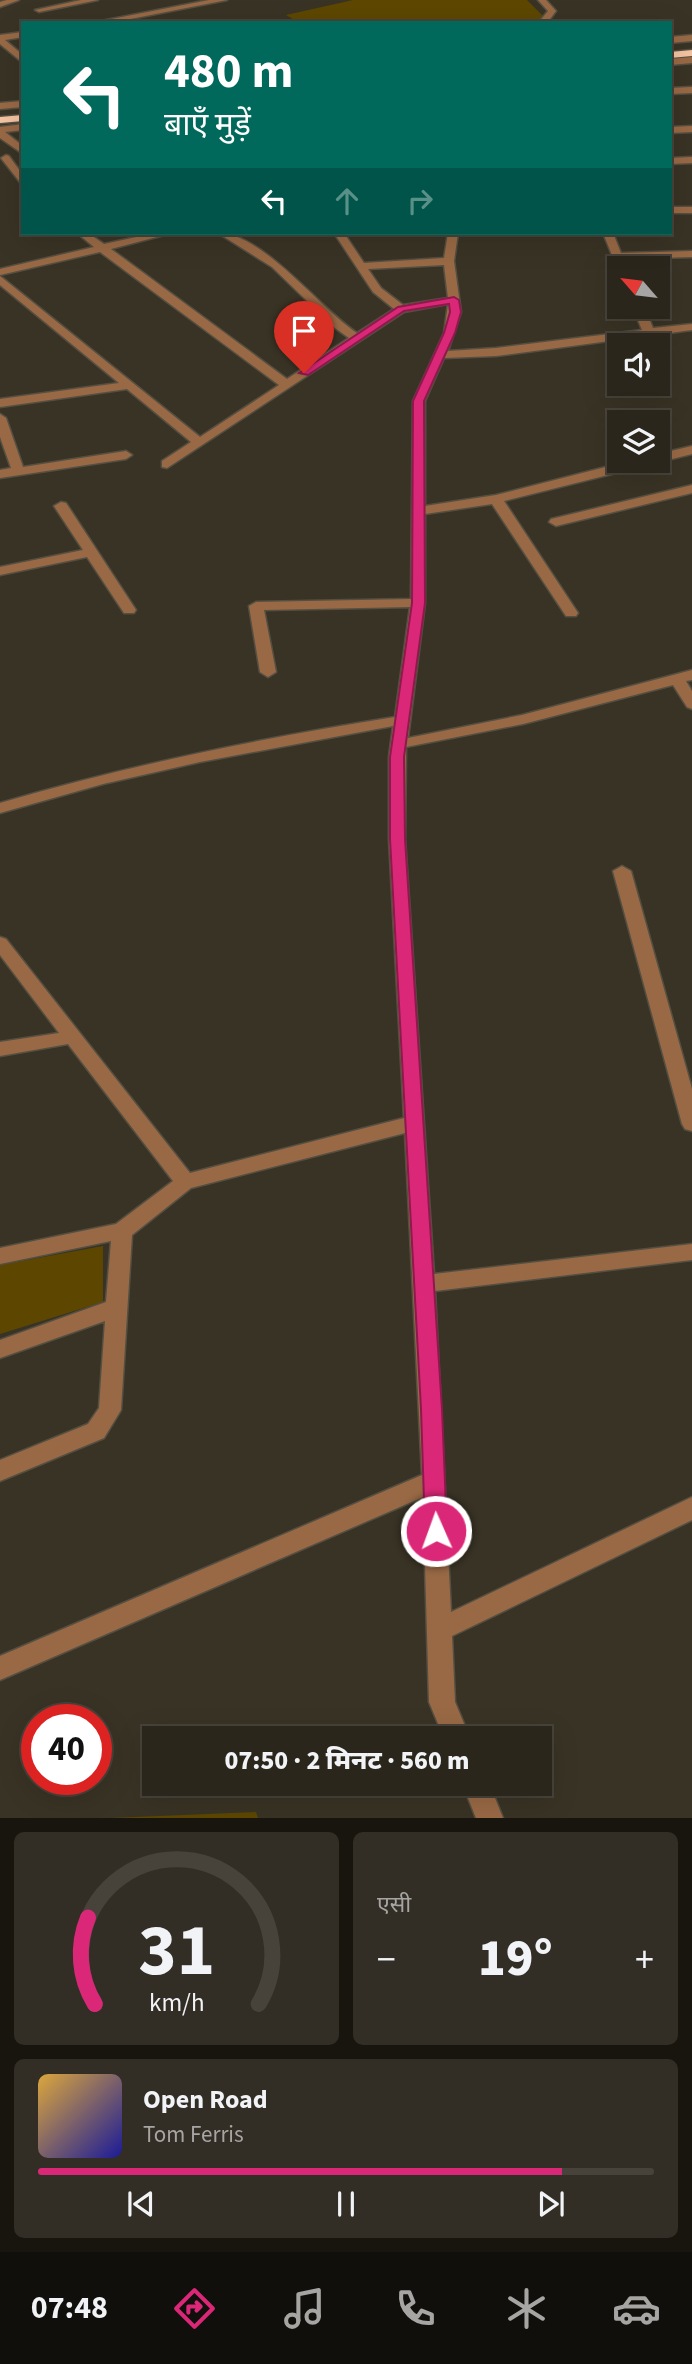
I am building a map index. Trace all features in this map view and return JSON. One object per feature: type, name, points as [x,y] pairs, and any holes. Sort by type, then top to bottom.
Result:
[{"type":"highway","points":[[672,48],[692,46]]},
{"type":"highway","points":[[672,59],[692,53]]},
{"type":"highway","points":[[0,112],[21,110]]},
{"type":"highway","points":[[0,120],[21,118]]},
{"type":"street","points":[[0,5],[15,0]]},
{"type":"street","points":[[39,10],[93,0]]},
{"type":"street","points":[[105,21],[223,0]]},
{"type":"street","points":[[542,0],[552,11],[544,21]]},
{"type":"street","points":[[0,39],[21,34]]},
{"type":"street","points":[[672,40],[692,38]]},
{"type":"street","points":[[0,39],[21,58]]},
{"type":"street","points":[[672,59],[692,60]]},
{"type":"street","points":[[672,59],[692,68]]},
{"type":"street","points":[[672,91],[692,90]]},
{"type":"street","points":[[0,106],[21,104]]},
{"type":"street","points":[[0,132],[21,127]]},
{"type":"street","points":[[672,130],[692,129]]},
{"type":"street","points":[[0,132],[21,151]]},
{"type":"street","points":[[18,179],[3,159],[21,154]]},
{"type":"street","points":[[672,161],[692,160]]},
{"type":"street","points":[[672,210],[692,210]]},
{"type":"street","points":[[84,235],[287,385]]},
{"type":"street","points":[[0,272],[158,235]]},
{"type":"street","points":[[226,235],[276,265],[339,326],[357,338]]},
{"type":"street","points":[[340,235],[377,290],[401,309]]},
{"type":"street","points":[[452,1726],[442,1702],[424,1284],[397,839],[399,744],[418,603],[419,401],[440,355],[455,312],[449,261],[453,235]]},
{"type":"street","points":[[609,235],[618,256],[692,254]]},
{"type":"street","points":[[361,266],[449,261]]},
{"type":"street","points":[[0,279],[200,443]]},
{"type":"street","points":[[167,464],[401,309],[454,300]]},
{"type":"street","points":[[644,319],[649,332]]},
{"type":"street","points":[[440,355],[496,352],[692,327]]},
{"type":"street","points":[[0,403],[129,385]]},
{"type":"street","points":[[0,418],[18,471]]},
{"type":"street","points":[[670,455],[692,450]]},
{"type":"street","points":[[0,474],[127,456]]},
{"type":"street","points":[[417,510],[496,499],[607,471]]},
{"type":"street","points":[[556,522],[692,489]]},
{"type":"street","points":[[496,499],[571,613]]},
{"type":"street","points":[[61,506],[129,610]]},
{"type":"street","points":[[0,571],[91,552]]},
{"type":"street","points":[[268,672],[256,606],[418,603]]},
{"type":"street","points":[[399,744],[523,719],[685,676],[692,704]]},
{"type":"street","points":[[0,808],[63,788],[203,754],[402,720]]},
{"type":"street","points":[[622,871],[692,1124]]},
{"type":"street","points":[[0,943],[185,1182]]},
{"type":"street","points":[[0,1049],[73,1037]]},
{"type":"street","points":[[0,1256],[122,1231],[185,1182],[414,1124]]},
{"type":"street","points":[[0,1471],[96,1431],[105,1421],[110,1410],[122,1231]]},
{"type":"street","points":[[424,1284],[692,1252]]},
{"type":"street","points":[[0,1349],[118,1307]]},
{"type":"street","points":[[0,1668],[434,1481]]},
{"type":"street","points":[[439,1630],[692,1508]]},
{"type":"street","points":[[481,1796],[490,1818]]},
{"type":"shaded area","points":[[353,0],[527,0],[543,16],[537,21],[296,21],[286,15]]},
{"type":"shaded area","points":[[103,1246],[103,1302],[0,1334],[0,1265]]},
{"type":"shaded area","points":[[256,1812],[258,1818],[111,1818]]},
{"type":"route","points":[[304,373],[401,309],[454,300],[455,312],[450,333],[419,401],[416,478],[418,603],[397,757],[397,839],[436,1531]]}]
